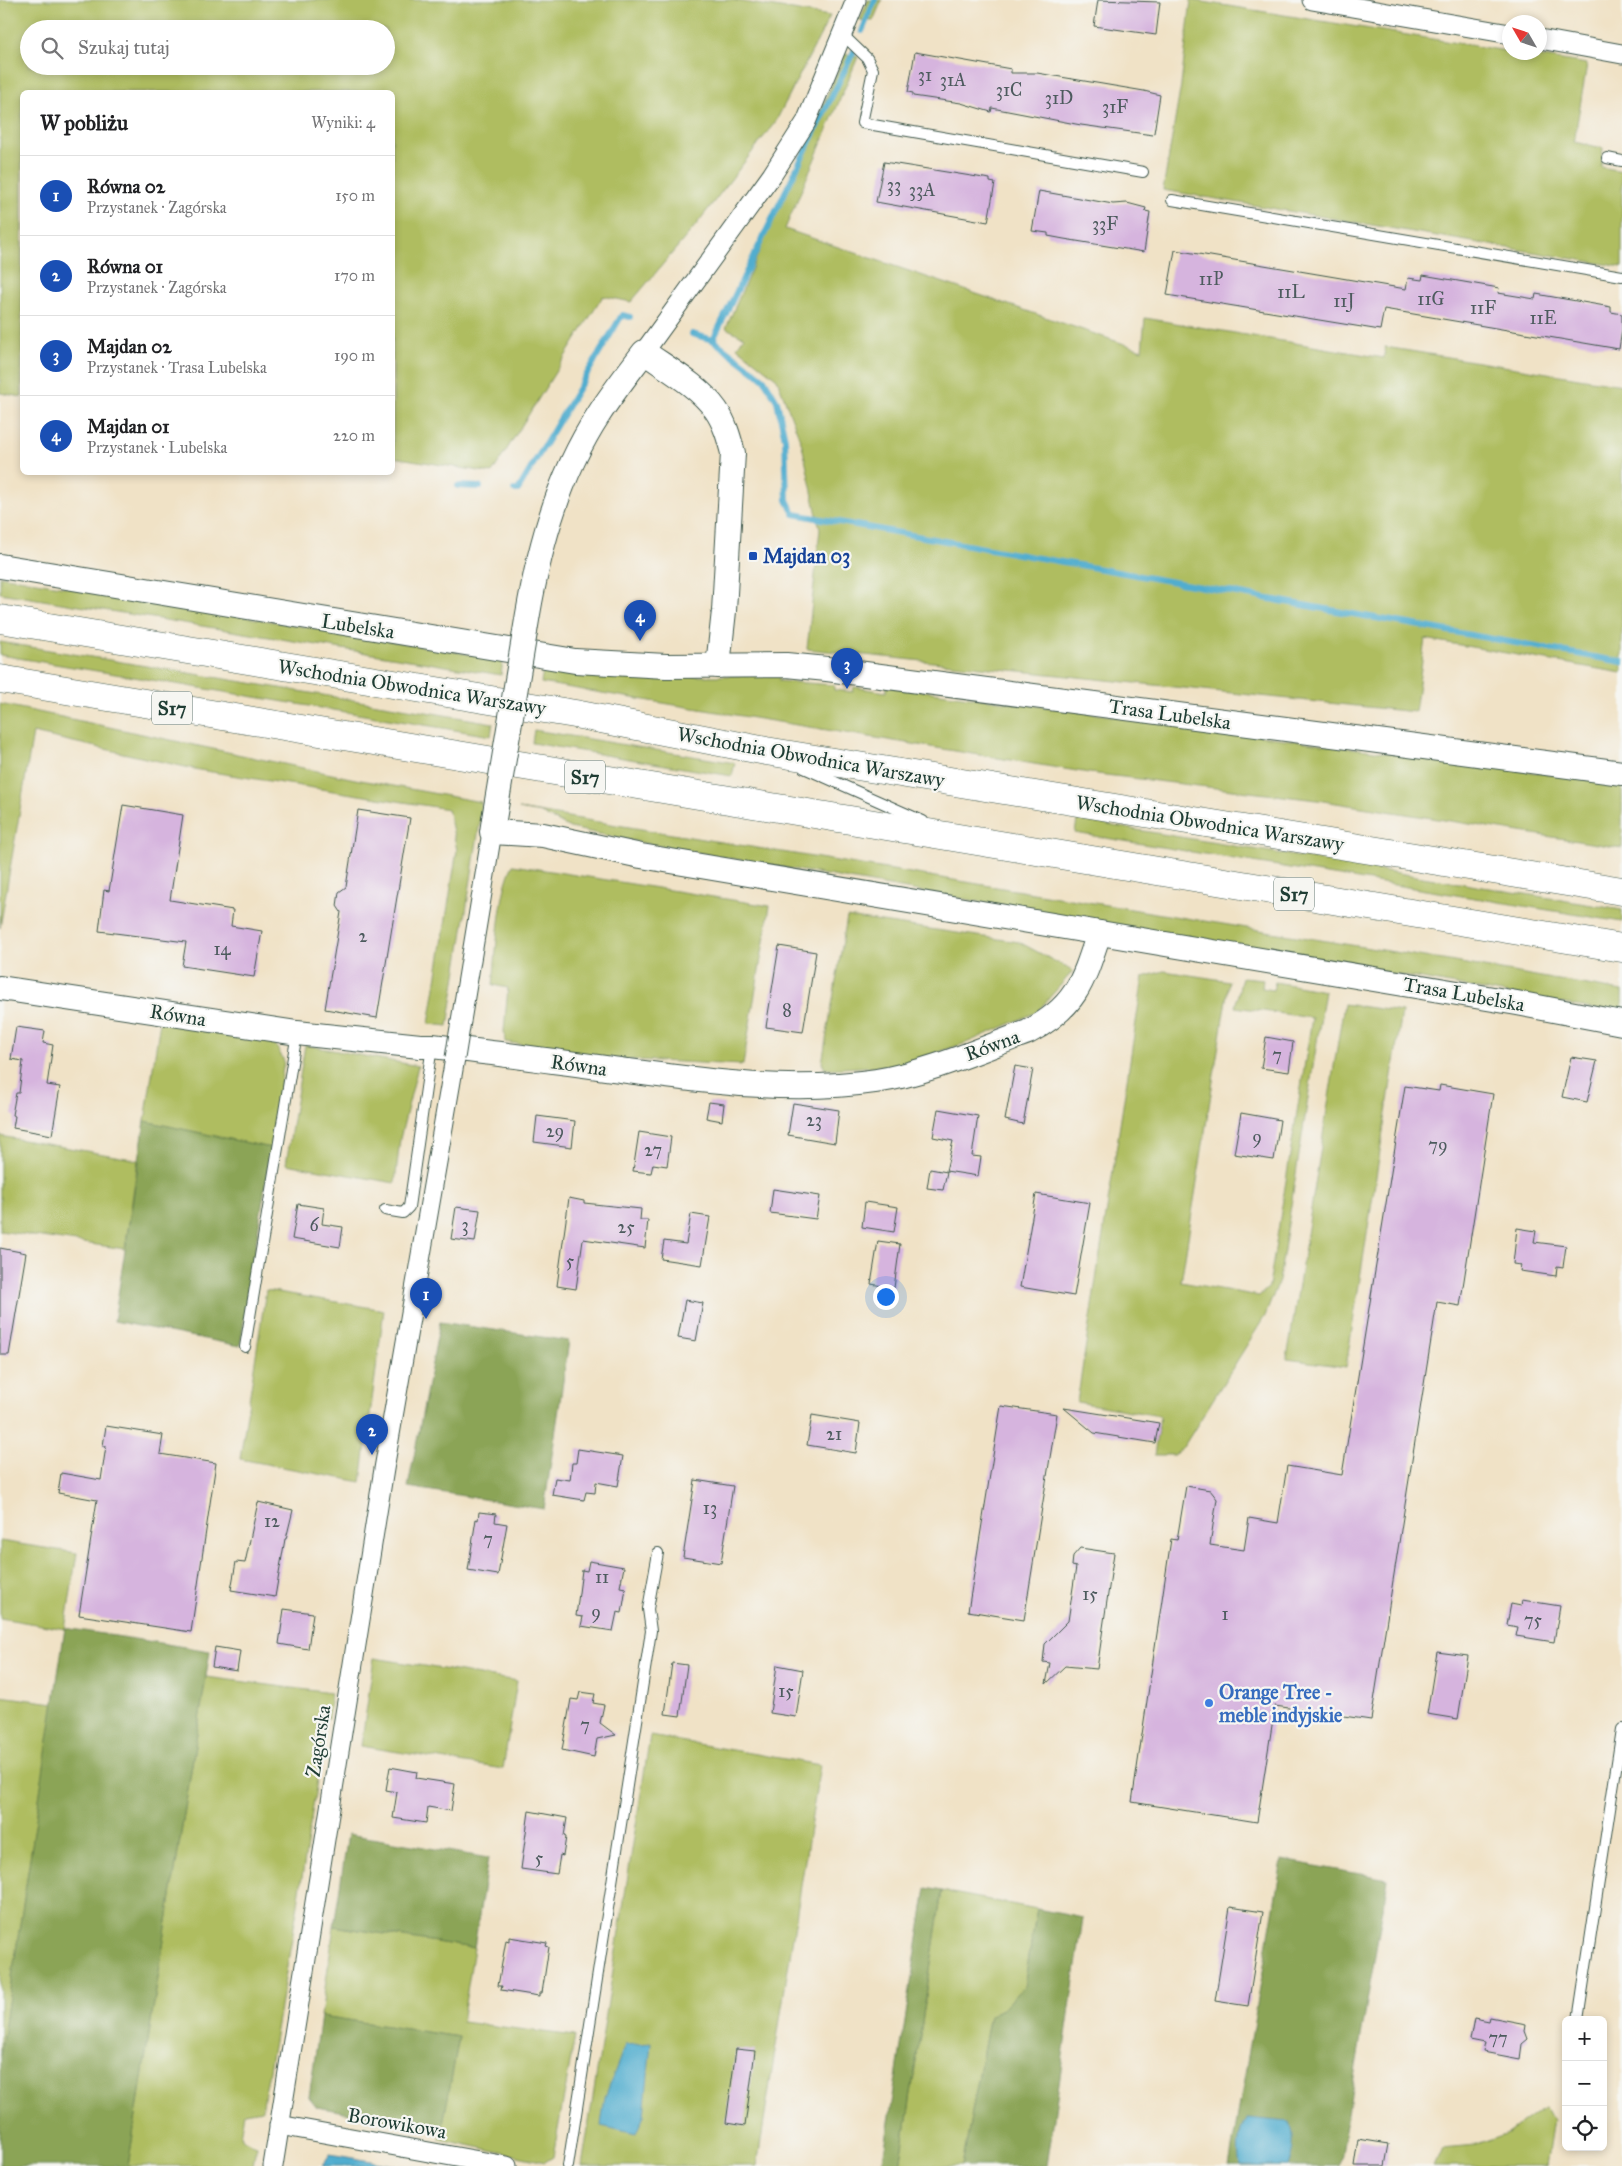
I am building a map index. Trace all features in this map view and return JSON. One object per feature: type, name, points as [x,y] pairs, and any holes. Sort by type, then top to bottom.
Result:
[{"type":"highway","name":"Wschodnia Obwodnica Warszawy","points":[[0,619],[575,714],[766,751],[1622,891]]},
{"type":"highway","name":"S17","points":[[0,679],[1622,948]]},
{"type":"street","points":[[493,825],[540,553],[563,482],[598,414],[772,175],[806,122],[856,0]]},
{"type":"street","points":[[1312,0],[1502,33]]},
{"type":"street","points":[[1547,40],[1622,54]]},
{"type":"street","points":[[644,352],[708,400],[717,411],[727,430],[733,453],[724,611],[718,666]]},
{"type":"street","name":"Lubelska","points":[[0,566],[553,658],[621,664],[718,666]]},
{"type":"street","name":"Trasa Lubelska","points":[[718,666],[786,665],[827,669],[1622,773]]},
{"type":"street","name":"Trasa Lubelska","points":[[493,825],[642,856],[1517,1002],[1622,1023]]},
{"type":"street","name":"Zagórska","points":[[273,2166],[409,1324],[493,825]]},
{"type":"street","name":"Równa","points":[[0,988],[297,1033],[432,1046],[698,1081],[748,1085],[834,1085],[877,1081],[946,1062],[1028,1032],[1044,1024],[1058,1013],[1080,986],[1088,969],[1099,933]]},
{"type":"street","name":"Borowikowa","points":[[279,2125],[506,2166]]},
{"type":"lane","points":[[841,33],[867,58],[874,70],[862,123],[1143,172]]},
{"type":"lane","points":[[1607,158],[1622,161]]},
{"type":"lane","points":[[1172,200],[1622,276]]},
{"type":"lane","points":[[766,751],[965,840]]},
{"type":"lane","points":[[245,1347],[297,1033]]},
{"type":"lane","points":[[385,1210],[403,1213],[409,1207],[432,1046]]},
{"type":"lane","points":[[568,2166],[651,1631],[648,1609],[658,1552]]},
{"type":"lane","points":[[1579,2016],[1622,1729]]},
{"type":"green space","points":[[0,0],[731,0],[830,16],[776,121],[696,225],[631,302],[603,296],[492,473],[395,457],[395,90],[20,90],[20,397],[0,393]]},
{"type":"green space","points":[[868,0],[882,0],[873,21],[860,20]]},
{"type":"green space","points":[[1191,0],[1502,50],[1502,60],[1547,60],[1547,58],[1587,64],[1574,142],[1603,148],[1601,167],[1622,171],[1622,267],[1163,190],[1181,85]]},
{"type":"green space","points":[[845,54],[858,57],[785,229],[1142,350],[1145,318],[1384,358],[1385,347],[1622,385],[1622,673],[1425,639],[1415,712],[807,649],[820,529],[802,445],[777,379],[737,347],[744,337],[726,328]]},
{"type":"green space","points":[[0,576],[503,660],[501,675],[0,593]]},
{"type":"green space","points":[[0,642],[493,723],[491,736],[0,655]]},
{"type":"green space","points":[[543,669],[629,677],[779,675],[779,681],[834,685],[834,690],[853,692],[854,687],[886,692],[887,686],[1622,784],[1622,848],[1317,800],[1089,773],[541,683]]},
{"type":"green space","points":[[0,704],[355,779],[481,802],[481,815],[448,1026],[429,1024],[457,850],[448,809],[199,770],[33,733],[0,928]]},
{"type":"green space","points":[[534,730],[735,763],[732,776],[532,743]]},
{"type":"green space","points":[[519,809],[1622,991],[1622,1014],[643,843],[570,828],[541,813]]},
{"type":"green space","points":[[1077,820],[1622,910],[1622,922],[1075,833]]},
{"type":"green space","points":[[513,865],[770,906],[743,1065],[615,1059],[505,1042],[504,1031],[508,988],[493,985],[501,906],[508,876]]},
{"type":"green space","points":[[847,917],[1019,942],[1073,971],[1037,1012],[966,1043],[898,1065],[825,1069],[822,1063]]},
{"type":"green space","points":[[1164,971],[1229,981],[1181,1282],[1259,1296],[1269,1287],[1312,1018],[1235,1007],[1242,977],[1263,979],[1262,988],[1273,990],[1275,982],[1325,991],[1279,1281],[1265,1316],[1184,1446],[1174,1455],[1154,1455],[1160,1416],[1077,1402],[1143,977]]},
{"type":"green space","points":[[1344,1004],[1402,1012],[1346,1367],[1287,1359]]},
{"type":"green space","points":[[160,1021],[273,1040],[284,1061],[271,1148],[145,1121]]},
{"type":"green space","points":[[305,1045],[418,1066],[400,1139],[395,1183],[286,1164]]},
{"type":"green space","points":[[145,1121],[271,1148],[240,1346],[114,1321]]},
{"type":"green space","points":[[0,1136],[138,1160],[125,1249],[0,1231]]},
{"type":"green space","points":[[266,1290],[384,1310],[361,1482],[240,1459]]},
{"type":"green space","points":[[440,1322],[569,1341],[544,1509],[408,1487]]},
{"type":"green space","points":[[0,1541],[77,1553],[65,1629],[0,1618]]},
{"type":"green space","points":[[65,1628],[210,1651],[128,2166],[0,2166],[0,2056]]},
{"type":"green space","points":[[374,1658],[517,1681],[503,1769],[361,1746]]},
{"type":"green space","points":[[206,1677],[331,1693],[328,1718],[321,1720],[319,1734],[323,1741],[298,1904],[262,2110],[244,2113],[240,2137],[256,2146],[253,2166],[128,2166]]},
{"type":"green space","points":[[0,1696],[54,1703],[0,2056]]},
{"type":"green space","points":[[650,1736],[820,1765],[757,2166],[582,2166]]},
{"type":"green space","points":[[348,1834],[488,1858],[474,1948],[334,1926]]},
{"type":"green space","points":[[1282,1860],[1388,1879],[1339,2166],[1229,2166]]},
{"type":"green space","points":[[926,1888],[942,1891],[900,2166],[882,2166]]},
{"type":"green space","points":[[942,1891],[1037,1909],[1024,1987],[1004,2008],[990,2015],[962,2166],[900,2166]]},
{"type":"green space","points":[[1037,1909],[1083,1918],[1047,2166],[962,2166],[990,2015],[1004,2008],[1024,1987]]},
{"type":"green space","points":[[334,1926],[474,1948],[462,2022],[575,2036],[553,2157],[545,2162],[440,2139],[459,2037],[321,2016]]},
{"type":"green space","points":[[321,2016],[459,2037],[442,2130],[317,2107],[309,2097]]},
{"type":"green space","points":[[1546,2106],[1553,2120],[1546,2166],[1433,2166],[1441,2148],[1476,2145],[1508,2134]]},
{"type":"water","points":[[651,2043],[644,2116],[636,2134],[601,2126],[605,2097],[625,2045]]},
{"type":"water","points":[[1247,2118],[1289,2122],[1293,2144],[1288,2166],[1240,2166],[1239,2141]]},
{"type":"water","points":[[330,2154],[399,2166],[322,2166]]},
{"type":"building","points":[[1098,0],[1160,2],[1156,35],[1094,26]]},
{"type":"building","points":[[915,52],[1011,69],[1011,73],[1037,73],[1160,95],[1154,133],[1153,135],[1081,125],[992,108],[991,112],[961,103],[913,96],[913,93],[908,92]]},
{"type":"building","points":[[884,162],[990,179],[990,182],[995,183],[988,222],[876,202]]},
{"type":"building","points":[[1039,191],[1113,204],[1127,203],[1146,208],[1145,211],[1150,212],[1144,252],[1048,236],[1048,233],[1032,231]]},
{"type":"building","points":[[1175,250],[1406,289],[1408,278],[1422,280],[1423,275],[1499,288],[1498,293],[1535,299],[1536,294],[1611,307],[1611,312],[1622,314],[1619,349],[1384,309],[1380,330],[1167,295]]},
{"type":"building","points":[[123,805],[183,815],[170,900],[233,910],[231,926],[262,931],[254,977],[182,966],[186,942],[99,931],[104,890],[109,891]]},
{"type":"building","points":[[358,810],[410,818],[377,1018],[325,1009],[341,912],[337,906],[339,892],[346,887]]},
{"type":"building","points":[[779,946],[816,952],[803,1032],[766,1027]]},
{"type":"building","points":[[16,1027],[45,1031],[43,1043],[53,1045],[47,1085],[60,1087],[52,1135],[13,1128],[15,1116],[12,1115],[16,1093],[19,1093],[23,1061],[11,1059]]},
{"type":"building","points":[[1266,1037],[1293,1042],[1289,1072],[1261,1068]]},
{"type":"building","points":[[1571,1057],[1597,1061],[1587,1102],[1562,1097]]},
{"type":"building","points":[[1015,1066],[1033,1069],[1023,1124],[1005,1120]]},
{"type":"building","points":[[1440,1085],[1493,1094],[1460,1306],[1437,1302],[1371,1720],[1275,1706],[1257,1822],[1132,1802],[1171,1539],[1177,1540],[1186,1486],[1210,1490],[1217,1499],[1210,1545],[1244,1550],[1249,1518],[1278,1523],[1287,1466],[1342,1475],[1405,1086],[1439,1091]]},
{"type":"building","points":[[709,1102],[724,1104],[722,1121],[706,1118]]},
{"type":"building","points":[[793,1103],[839,1110],[835,1143],[788,1135]]},
{"type":"building","points":[[938,1109],[978,1116],[972,1156],[981,1157],[978,1176],[946,1171],[953,1141],[933,1137]]},
{"type":"building","points":[[1241,1113],[1280,1120],[1274,1160],[1234,1154]]},
{"type":"building","points":[[537,1116],[575,1121],[572,1147],[534,1142]]},
{"type":"building","points":[[639,1132],[671,1137],[667,1166],[653,1164],[651,1173],[633,1171]]},
{"type":"building","points":[[930,1169],[947,1172],[943,1190],[927,1188]]},
{"type":"building","points":[[773,1189],[820,1196],[816,1219],[770,1213]]},
{"type":"building","points":[[1036,1194],[1090,1203],[1074,1296],[1020,1287]]},
{"type":"building","points":[[569,1198],[584,1201],[584,1203],[641,1209],[640,1220],[648,1220],[645,1248],[583,1239],[576,1289],[557,1286]]},
{"type":"building","points":[[865,1202],[898,1207],[894,1232],[862,1227]]},
{"type":"building","points":[[298,1204],[324,1208],[322,1224],[343,1227],[340,1247],[292,1239]]},
{"type":"building","points":[[456,1207],[480,1210],[475,1242],[451,1239]]},
{"type":"building","points":[[691,1214],[710,1217],[702,1265],[661,1259],[664,1241],[686,1244]]},
{"type":"building","points":[[1517,1228],[1536,1231],[1534,1242],[1566,1246],[1563,1267],[1557,1266],[1556,1276],[1520,1271],[1521,1265],[1513,1264]]},
{"type":"building","points":[[878,1241],[900,1244],[894,1288],[871,1284]]},
{"type":"building","points":[[0,1248],[26,1253],[9,1355],[0,1355]]},
{"type":"building","points":[[685,1300],[703,1303],[696,1341],[678,1338]]},
{"type":"building","points":[[1001,1406],[1057,1414],[1024,1620],[968,1611]]},
{"type":"building","points":[[1064,1408],[1159,1423],[1155,1443],[1094,1433]]},
{"type":"building","points":[[812,1415],[860,1423],[856,1453],[807,1445]]},
{"type":"building","points":[[106,1426],[163,1435],[160,1454],[216,1463],[191,1632],[79,1615],[97,1500],[58,1493],[61,1473],[101,1480],[106,1446],[103,1446]]},
{"type":"building","points":[[578,1449],[623,1456],[618,1486],[596,1482],[595,1493],[586,1492],[584,1500],[552,1495],[555,1478],[570,1480],[572,1463],[576,1463]]},
{"type":"building","points":[[695,1480],[733,1486],[721,1563],[683,1557]]},
{"type":"building","points":[[258,1502],[293,1510],[285,1539],[275,1597],[231,1590],[236,1562],[245,1563]]},
{"type":"building","points":[[479,1512],[496,1514],[495,1522],[507,1524],[498,1575],[468,1570],[476,1519],[478,1520]]},
{"type":"building","points":[[1080,1548],[1114,1553],[1097,1669],[1065,1666],[1046,1684],[1050,1663],[1043,1662],[1045,1644],[1068,1621],[1076,1567],[1072,1566],[1073,1556]]},
{"type":"building","points":[[589,1561],[624,1567],[620,1587],[626,1588],[622,1613],[617,1612],[613,1631],[581,1626],[583,1617],[576,1616],[582,1570],[587,1571]]},
{"type":"building","points":[[1522,1600],[1560,1606],[1554,1642],[1516,1636],[1518,1627],[1507,1625],[1511,1604],[1521,1606]]},
{"type":"building","points":[[284,1609],[313,1613],[308,1649],[279,1644]]},
{"type":"building","points":[[215,1647],[240,1651],[237,1671],[212,1667]]},
{"type":"building","points":[[1437,1652],[1468,1656],[1458,1719],[1427,1714]]},
{"type":"building","points":[[672,1663],[687,1665],[680,1716],[665,1714]]},
{"type":"building","points":[[777,1665],[803,1670],[796,1717],[770,1713]]},
{"type":"building","points":[[580,1692],[595,1694],[593,1703],[604,1705],[600,1723],[616,1735],[597,1739],[594,1757],[562,1750],[571,1699],[578,1700]]},
{"type":"building","points":[[390,1767],[417,1772],[416,1778],[455,1784],[451,1811],[428,1807],[426,1823],[393,1818],[397,1792],[386,1790]]},
{"type":"building","points":[[529,1811],[567,1818],[563,1856],[560,1855],[557,1874],[521,1869]]},
{"type":"building","points":[[1230,1907],[1263,1912],[1248,2006],[1215,2001]]},
{"type":"building","points":[[509,1937],[547,1943],[546,1946],[549,1947],[542,1993],[539,1993],[539,1996],[501,1990],[502,1986],[498,1986],[506,1940],[509,1941]]},
{"type":"building","points":[[1490,2017],[1526,2024],[1525,2031],[1528,2039],[1522,2044],[1520,2059],[1483,2052],[1485,2043],[1470,2040],[1474,2018],[1489,2021]]},
{"type":"building","points":[[736,2049],[755,2051],[745,2126],[726,2123]]},
{"type":"building","points":[[1358,2139],[1389,2144],[1385,2166],[1354,2166]]},
{"type":"waterway","points":[[862,31],[875,0]]},
{"type":"waterway","points":[[692,334],[713,340],[856,47]]},
{"type":"waterway","points":[[514,490],[518,490],[622,315],[630,317]]},
{"type":"waterway","points":[[713,340],[764,379],[777,401],[785,439],[787,500],[794,514],[1622,662]]},
{"type":"waterway","points":[[458,486],[480,487]]},
{"type":"place","name":"Majdan 03","points":[[753,556]]},
{"type":"place","name":"Majdan 01","points":[[640,641]]},
{"type":"place","name":"Majdan 02","points":[[847,689]]},
{"type":"place","name":"Równa 02","points":[[426,1319]]},
{"type":"place","name":"Równa 01","points":[[372,1455]]},
{"type":"place","name":"Orange Tree - meble indyjskie","points":[[1209,1703]]}]
